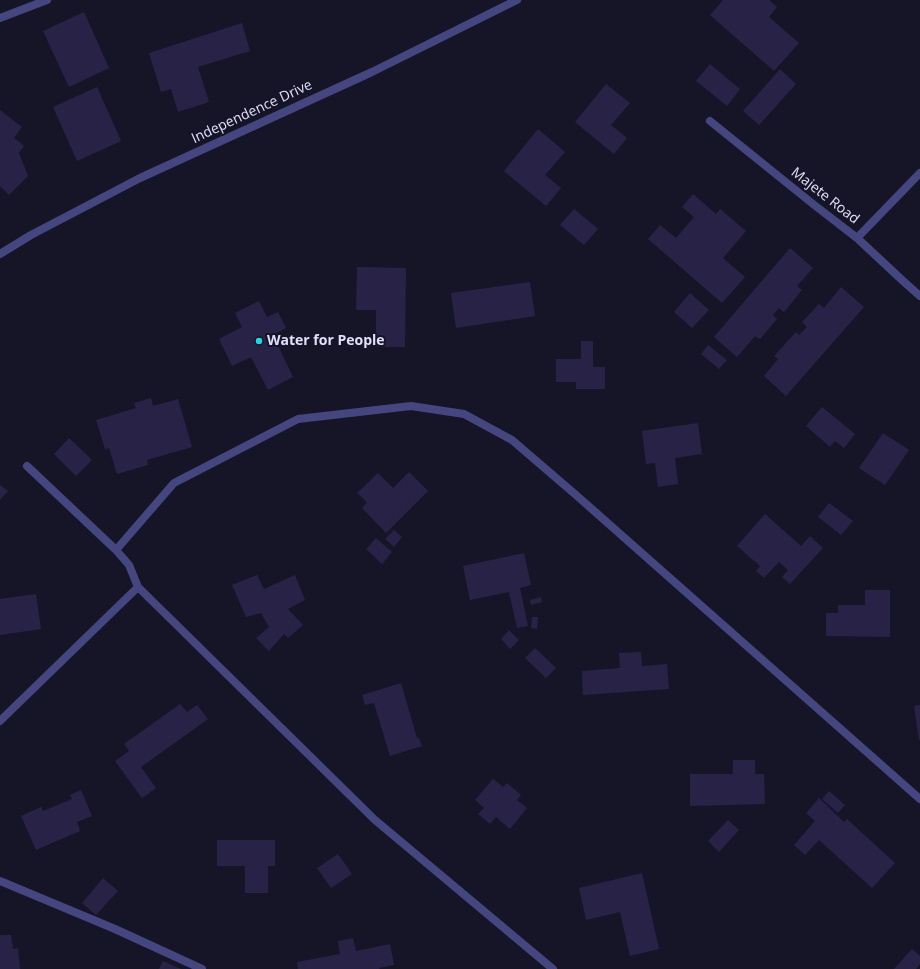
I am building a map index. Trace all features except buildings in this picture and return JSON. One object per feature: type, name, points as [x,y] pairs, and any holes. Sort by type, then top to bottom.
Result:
[{"type":"street","points":[[0,18],[47,0]]},
{"type":"street","name":"Independence Drive","points":[[0,254],[32,235],[140,178],[372,72],[517,0]]},
{"type":"street","name":"Majete Road","points":[[710,121],[857,238],[920,296]]},
{"type":"street","points":[[857,238],[920,173]]},
{"type":"street","points":[[116,550],[174,483],[298,419],[411,406],[464,414],[512,440],[920,799]]},
{"type":"street","points":[[26,466],[116,550],[129,565],[138,587],[374,820],[553,969]]},
{"type":"street","points":[[0,721],[138,587]]},
{"type":"street","points":[[0,881],[116,929],[202,969]]},
{"type":"place","name":"Water for People","points":[[259,341]]}]
